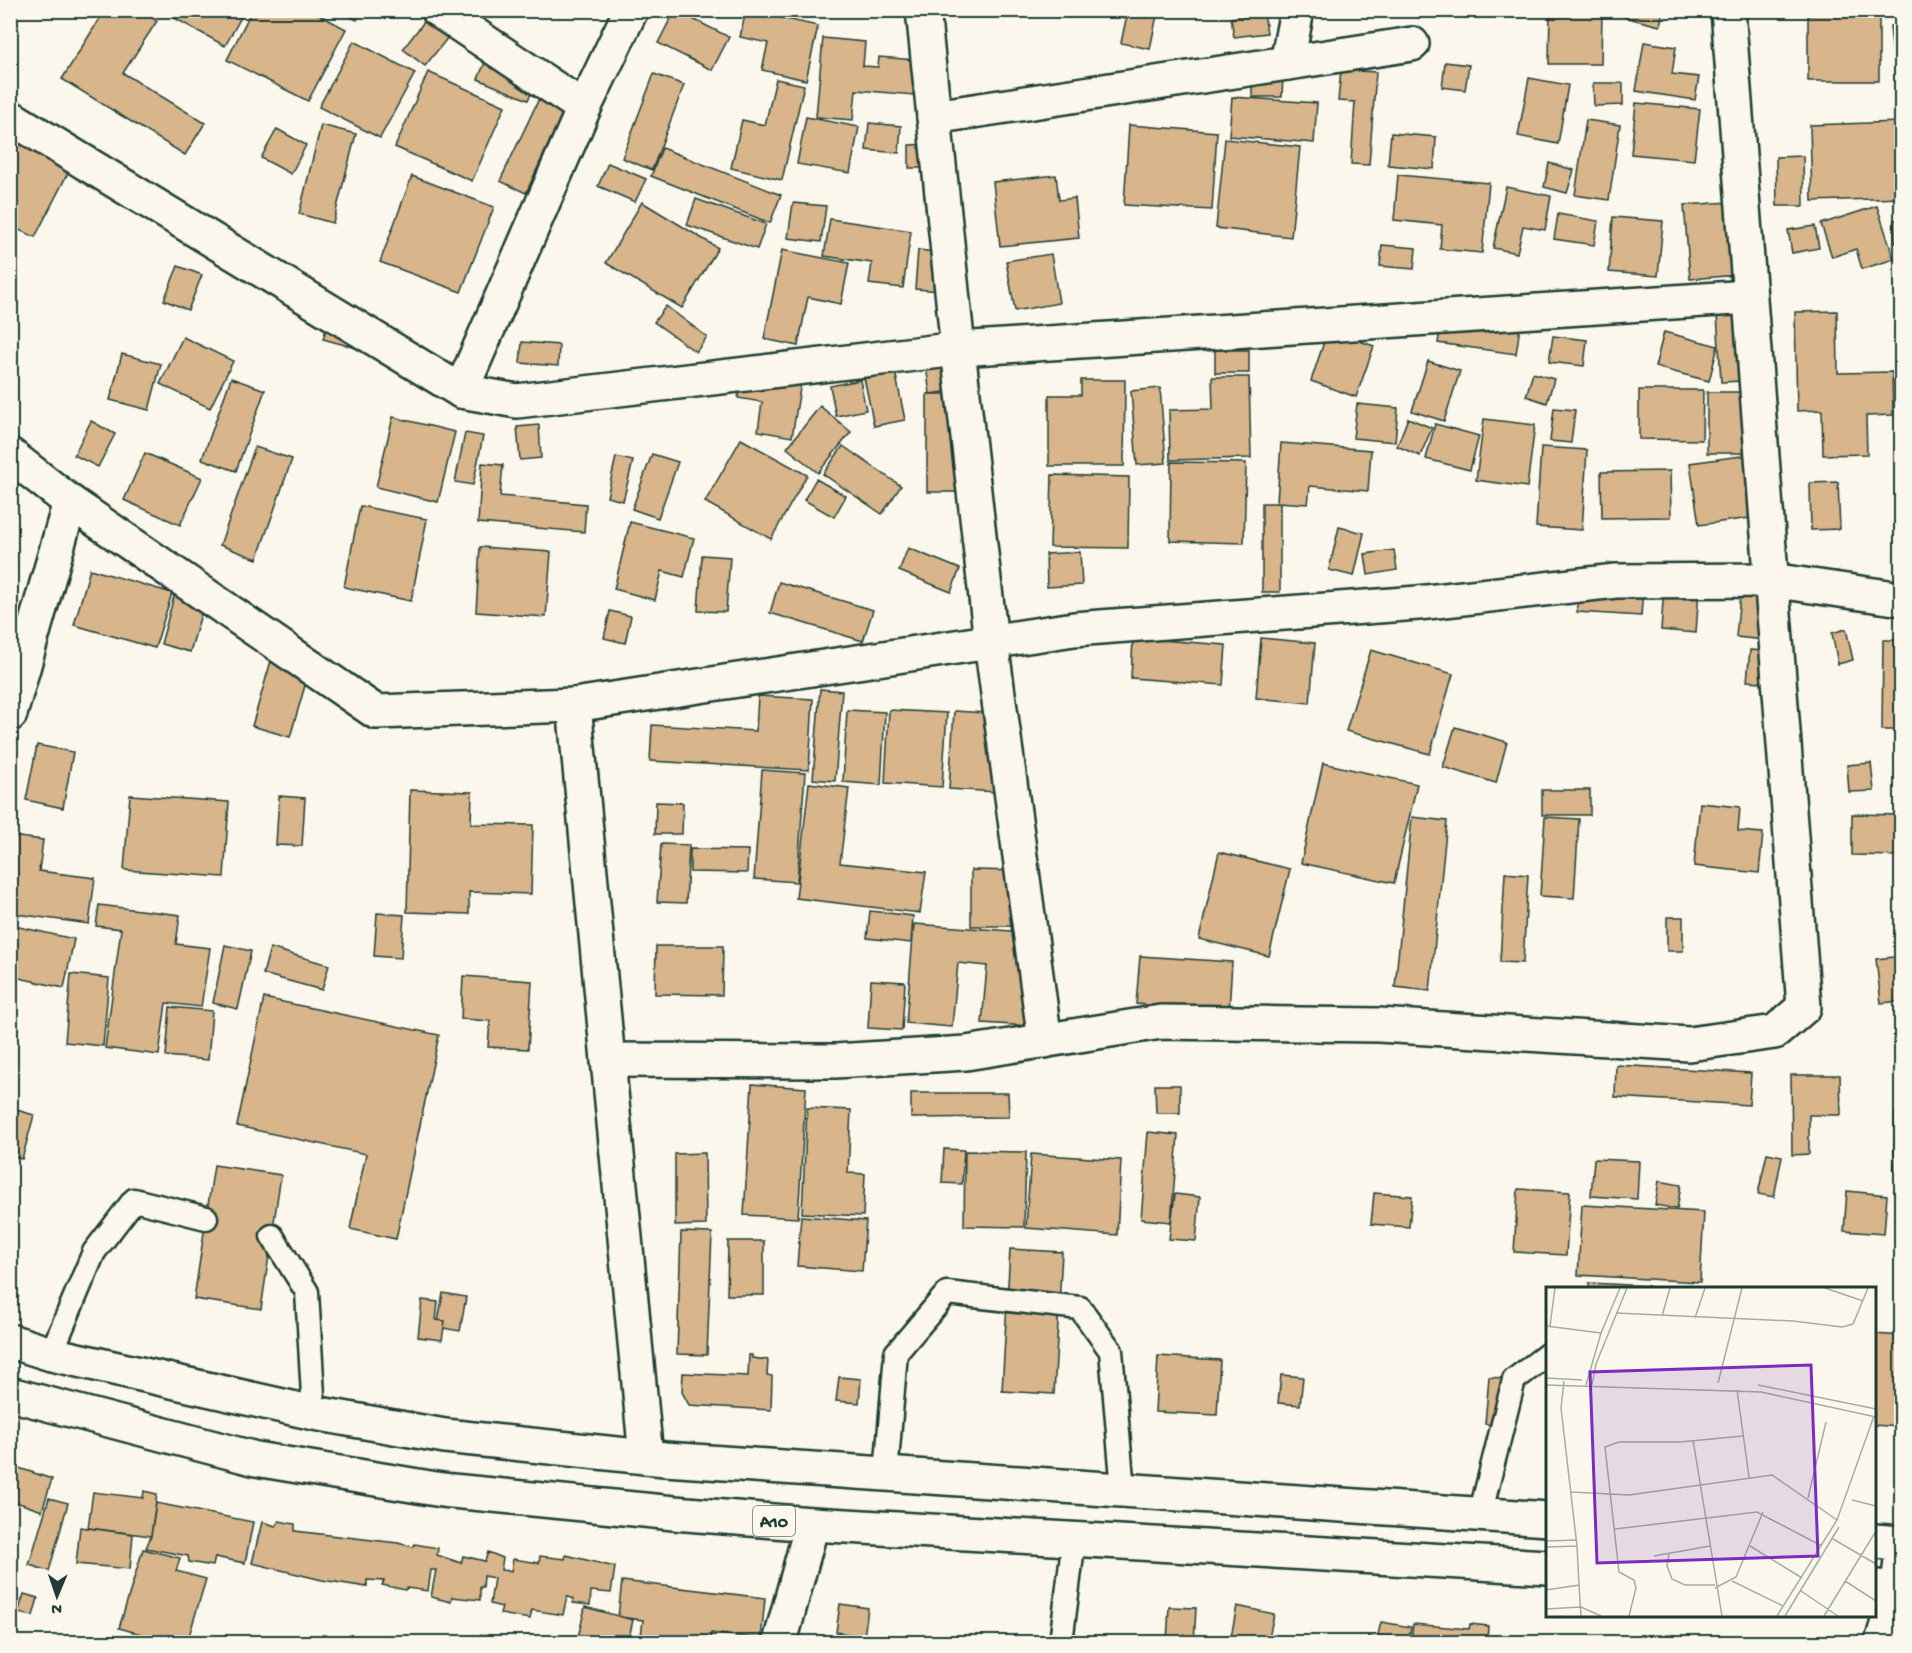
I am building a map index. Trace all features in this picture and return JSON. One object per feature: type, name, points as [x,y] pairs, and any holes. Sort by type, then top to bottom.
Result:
[{"type":"main road","points":[[438,10],[584,108]]},
{"type":"main road","points":[[461,391],[584,108],[631,10]]},
{"type":"main road","points":[[923,10],[991,642],[1044,1041]]},
{"type":"main road","points":[[1287,63],[1297,10]]},
{"type":"main road","points":[[608,1060],[835,1061],[966,1053],[1161,1022],[1379,1025],[1689,1044],[1775,1032],[1804,1007],[1728,10]]},
{"type":"main road","points":[[934,117],[1412,44]]},
{"type":"main road","points":[[10,117],[461,391],[517,401],[958,349],[1749,297]]},
{"type":"main road","points":[[10,455],[70,502],[376,712],[574,705],[1074,629],[1418,603],[1616,581],[1771,580],[1902,599]]},
{"type":"main road","points":[[10,714],[70,502]]},
{"type":"main road","points":[[574,705],[646,1457]]},
{"type":"main road","points":[[10,1341],[51,1354],[314,1413],[445,1436],[646,1457],[1546,1519]]},
{"type":"main road","name":"A10","points":[[10,1395],[256,1459],[442,1490],[812,1524],[1546,1567]]},
{"type":"main road","points":[[780,1642],[812,1524]]},
{"type":"main road","points":[[1876,1541],[1902,1543]]},
{"type":"main road","points":[[1882,1642],[1891,1588],[1902,1550]]},
{"type":"lane","points":[[51,1354],[94,1252],[134,1200],[206,1218]]},
{"type":"lane","points":[[272,1236],[307,1292],[314,1413]]},
{"type":"lane","points":[[886,1474],[896,1353],[947,1293],[1080,1308],[1111,1352],[1123,1490]]},
{"type":"lane","points":[[1480,1515],[1514,1380],[1546,1356]]},
{"type":"lane","points":[[1061,1642],[1074,1539]]},
{"type":"building","points":[[105,10],[140,10],[157,21],[123,73],[205,123],[185,155],[62,79]]},
{"type":"building","points":[[160,10],[245,10],[225,46]]},
{"type":"building","points":[[252,10],[310,10],[346,29],[308,101],[227,60]]},
{"type":"building","points":[[336,10],[361,10],[357,20]]},
{"type":"building","points":[[675,10],[729,37],[712,70],[658,43]]},
{"type":"building","points":[[746,10],[818,26],[806,80],[762,70],[768,43],[740,37]]},
{"type":"building","points":[[1128,10],[1158,10],[1150,49],[1121,43]]},
{"type":"building","points":[[1550,10],[1602,11],[1601,64],[1549,64]]},
{"type":"building","points":[[1622,10],[1663,10],[1660,26],[1620,16]]},
{"type":"building","points":[[1264,13],[1267,33],[1234,37],[1231,18]]},
{"type":"building","points":[[430,14],[453,31],[425,66],[403,49]]},
{"type":"building","points":[[1808,14],[1879,14],[1879,81],[1808,81]]},
{"type":"building","points":[[1902,25],[1902,65],[1894,66],[1890,26]]},
{"type":"building","points":[[823,38],[865,42],[863,66],[878,67],[879,57],[929,61],[926,96],[856,90],[853,120],[816,117]]},
{"type":"building","points":[[354,41],[415,73],[380,138],[319,107]]},
{"type":"building","points":[[1644,42],[1676,47],[1672,74],[1699,77],[1695,100],[1636,91]]},
{"type":"building","points":[[488,55],[539,76],[528,100],[478,79]]},
{"type":"building","points":[[1445,62],[1469,65],[1465,90],[1442,87]]},
{"type":"building","points":[[1341,70],[1376,72],[1369,165],[1351,164],[1355,102],[1338,101]]},
{"type":"building","points":[[428,72],[505,106],[472,181],[395,147]]},
{"type":"building","points":[[654,74],[684,85],[652,170],[622,158]]},
{"type":"building","points":[[1252,74],[1283,75],[1282,97],[1252,97]]},
{"type":"building","points":[[1529,78],[1568,85],[1558,144],[1518,136]]},
{"type":"building","points":[[776,79],[804,85],[782,180],[731,168],[742,120],[765,125]]},
{"type":"building","points":[[1593,83],[1623,83],[1623,105],[1594,106]]},
{"type":"building","points":[[546,84],[571,95],[526,193],[500,181]]},
{"type":"building","points":[[1232,97],[1317,103],[1314,143],[1229,136]]},
{"type":"building","points":[[1636,103],[1700,109],[1694,160],[1631,154]]},
{"type":"building","points":[[806,117],[859,127],[850,173],[797,164]]},
{"type":"building","points":[[1586,120],[1620,125],[1609,200],[1575,195]]},
{"type":"building","points":[[1900,122],[1902,198],[1812,201],[1810,125]]},
{"type":"building","points":[[869,123],[901,126],[899,153],[866,150]]},
{"type":"building","points":[[321,125],[356,134],[333,223],[299,214]]},
{"type":"building","points":[[1129,125],[1217,132],[1212,210],[1124,205]]},
{"type":"building","points":[[277,129],[306,145],[291,174],[261,158]]},
{"type":"building","points":[[20,133],[74,161],[35,237],[17,229],[10,242],[10,151]]},
{"type":"building","points":[[1391,133],[1436,137],[1434,169],[1388,165]]},
{"type":"building","points":[[1225,139],[1300,147],[1291,237],[1216,228]]},
{"type":"building","points":[[935,144],[934,168],[909,168],[909,145]]},
{"type":"building","points":[[662,148],[781,195],[770,223],[651,176]]},
{"type":"building","points":[[1803,156],[1804,206],[1777,206],[1776,157]]},
{"type":"building","points":[[608,163],[646,179],[635,202],[598,186]]},
{"type":"building","points":[[1549,163],[1574,170],[1567,193],[1544,187]]},
{"type":"building","points":[[1056,175],[1059,200],[1075,198],[1079,238],[1000,246],[993,182]]},
{"type":"building","points":[[1398,175],[1489,183],[1482,253],[1440,249],[1442,225],[1394,220]]},
{"type":"building","points":[[412,176],[494,207],[461,292],[380,262]]},
{"type":"building","points":[[1506,187],[1551,196],[1545,230],[1523,226],[1517,253],[1493,248]]},
{"type":"building","points":[[696,199],[766,224],[757,249],[687,225]]},
{"type":"building","points":[[642,202],[718,248],[682,308],[606,263]]},
{"type":"building","points":[[1731,202],[1737,275],[1690,279],[1684,205]]},
{"type":"building","points":[[793,203],[826,206],[821,242],[788,238]]},
{"type":"building","points":[[1877,206],[1894,259],[1862,269],[1856,249],[1832,257],[1821,224]]},
{"type":"building","points":[[1558,214],[1598,221],[1594,245],[1554,239]]},
{"type":"building","points":[[1613,217],[1663,221],[1658,276],[1609,272]]},
{"type":"building","points":[[830,219],[911,231],[903,288],[869,284],[872,263],[824,256]]},
{"type":"building","points":[[1902,219],[1902,243],[1895,243],[1894,220]]},
{"type":"building","points":[[1815,226],[1819,248],[1792,253],[1788,230]]},
{"type":"building","points":[[1382,245],[1416,248],[1414,269],[1380,266]]},
{"type":"building","points":[[782,250],[849,263],[841,304],[808,297],[798,346],[764,339]]},
{"type":"building","points":[[918,250],[944,253],[941,291],[915,289]]},
{"type":"building","points":[[1051,254],[1059,303],[1015,311],[1006,261]]},
{"type":"building","points":[[178,266],[202,275],[188,310],[164,300]]},
{"type":"building","points":[[666,306],[707,337],[696,352],[654,322]]},
{"type":"building","points":[[1837,311],[1838,373],[1892,372],[1893,415],[1866,416],[1867,454],[1823,455],[1822,410],[1797,411],[1795,312]]},
{"type":"building","points":[[331,313],[367,351],[323,339]]},
{"type":"building","points":[[1738,313],[1743,381],[1721,382],[1717,314]]},
{"type":"building","points":[[1442,316],[1520,327],[1516,354],[1438,343]]},
{"type":"building","points":[[1328,330],[1374,346],[1356,397],[1311,381]]},
{"type":"building","points":[[1664,332],[1718,346],[1709,381],[1655,367]]},
{"type":"building","points":[[1553,336],[1587,340],[1584,366],[1549,362]]},
{"type":"building","points":[[183,337],[233,361],[210,408],[160,384]]},
{"type":"building","points":[[522,342],[559,345],[558,366],[520,363]]},
{"type":"building","points":[[1215,350],[1249,350],[1249,373],[1215,373]]},
{"type":"building","points":[[122,354],[161,364],[149,410],[110,400]]},
{"type":"building","points":[[962,361],[965,389],[930,394],[926,366]]},
{"type":"building","points":[[1428,361],[1460,371],[1444,421],[1412,411]]},
{"type":"building","points":[[895,371],[905,420],[874,426],[864,377]]},
{"type":"building","points":[[742,373],[801,382],[792,437],[758,431],[762,402],[738,398]]},
{"type":"building","points":[[1533,373],[1554,379],[1547,403],[1526,396]]},
{"type":"building","points":[[1212,377],[1249,377],[1251,458],[1170,460],[1169,410],[1213,409]]},
{"type":"building","points":[[231,378],[265,390],[236,471],[202,459]]},
{"type":"building","points":[[860,380],[866,410],[836,416],[830,386]]},
{"type":"building","points":[[1081,380],[1125,380],[1124,466],[1049,466],[1049,395],[1081,395]]},
{"type":"building","points":[[1160,388],[1166,463],[1137,465],[1131,391]]},
{"type":"building","points":[[1639,390],[1703,390],[1702,440],[1639,439]]},
{"type":"building","points":[[1707,392],[1752,392],[1751,453],[1707,453]]},
{"type":"building","points":[[927,394],[968,394],[969,492],[927,492]]},
{"type":"building","points":[[1357,404],[1398,408],[1395,442],[1353,438]]},
{"type":"building","points":[[820,406],[851,432],[818,473],[787,448]]},
{"type":"building","points":[[1554,408],[1575,410],[1571,443],[1550,441]]},
{"type":"building","points":[[393,417],[455,432],[438,502],[376,487]]},
{"type":"building","points":[[1408,418],[1432,428],[1420,456],[1397,446]]},
{"type":"building","points":[[1484,419],[1535,425],[1527,487],[1476,480]]},
{"type":"building","points":[[91,421],[115,434],[98,467],[74,455]]},
{"type":"building","points":[[1435,424],[1479,436],[1470,470],[1426,459]]},
{"type":"building","points":[[539,425],[541,458],[520,460],[517,427]]},
{"type":"building","points":[[465,433],[483,436],[473,485],[455,482]]},
{"type":"building","points":[[741,439],[807,475],[771,539],[705,502]]},
{"type":"building","points":[[1281,443],[1371,450],[1368,491],[1310,486],[1308,504],[1277,502]]},
{"type":"building","points":[[843,446],[901,486],[882,514],[823,474]]},
{"type":"building","points":[[255,447],[292,459],[257,559],[220,545]]},
{"type":"building","points":[[1541,447],[1587,450],[1582,530],[1536,527]]},
{"type":"building","points":[[145,453],[202,478],[180,525],[124,500]]},
{"type":"building","points":[[652,454],[678,462],[658,518],[632,509]]},
{"type":"building","points":[[1748,455],[1757,517],[1699,525],[1690,463]]},
{"type":"building","points":[[616,457],[633,461],[623,501],[607,497]]},
{"type":"building","points":[[1171,462],[1246,463],[1244,543],[1170,541]]},
{"type":"building","points":[[482,463],[503,465],[500,496],[586,504],[584,532],[478,523]]},
{"type":"building","points":[[1670,471],[1671,517],[1602,518],[1601,472]]},
{"type":"building","points":[[1052,475],[1129,477],[1128,548],[1050,547]]},
{"type":"building","points":[[816,479],[846,496],[834,517],[804,500]]},
{"type":"building","points":[[1838,482],[1840,529],[1811,530],[1810,483]]},
{"type":"building","points":[[1262,503],[1280,503],[1280,592],[1262,592]]},
{"type":"building","points":[[360,506],[427,519],[411,601],[344,587]]},
{"type":"building","points":[[630,522],[694,538],[684,577],[662,571],[655,600],[614,589]]},
{"type":"building","points":[[1339,527],[1364,533],[1354,576],[1329,570]]},
{"type":"building","points":[[480,547],[551,552],[546,617],[476,612]]},
{"type":"building","points":[[908,548],[960,569],[951,592],[899,571]]},
{"type":"building","points":[[1394,550],[1397,570],[1368,575],[1365,554]]},
{"type":"building","points":[[1080,552],[1082,585],[1047,587],[1046,554]]},
{"type":"building","points":[[702,555],[730,557],[726,612],[698,611]]},
{"type":"building","points":[[90,569],[172,593],[155,648],[74,625]]},
{"type":"building","points":[[779,582],[873,610],[863,641],[770,613]]},
{"type":"building","points":[[1579,584],[1643,588],[1641,616],[1577,612]]},
{"type":"building","points":[[1741,584],[1780,588],[1774,641],[1736,637]]},
{"type":"building","points":[[1664,587],[1699,589],[1696,633],[1661,630]]},
{"type":"building","points":[[176,589],[206,597],[190,652],[161,644]]},
{"type":"building","points":[[610,611],[631,616],[625,643],[604,638]]},
{"type":"building","points":[[1846,629],[1853,660],[1838,664],[1832,633]]},
{"type":"building","points":[[1133,638],[1226,645],[1223,685],[1131,678]]},
{"type":"building","points":[[1261,638],[1315,643],[1310,703],[1256,698]]},
{"type":"building","points":[[1883,640],[1902,640],[1902,730],[1882,730]]},
{"type":"building","points":[[1371,650],[1453,674],[1430,754],[1346,731]]},
{"type":"building","points":[[1750,650],[1780,652],[1778,683],[1747,681]]},
{"type":"building","points":[[271,661],[309,672],[290,737],[252,726]]},
{"type":"building","points":[[820,689],[842,691],[835,781],[813,779]]},
{"type":"building","points":[[758,696],[813,699],[809,770],[650,761],[652,725],[756,731]]},
{"type":"building","points":[[847,710],[885,712],[881,785],[843,782]]},
{"type":"building","points":[[889,710],[947,713],[942,787],[885,783]]},
{"type":"building","points":[[954,711],[1003,714],[997,792],[949,789]]},
{"type":"building","points":[[1455,727],[1507,742],[1496,783],[1443,767]]},
{"type":"building","points":[[37,745],[73,752],[63,808],[26,800]]},
{"type":"building","points":[[1323,763],[1417,784],[1394,883],[1301,863]]},
{"type":"building","points":[[1871,763],[1874,791],[1849,792],[1847,765]]},
{"type":"building","points":[[762,770],[805,773],[797,882],[754,879]]},
{"type":"building","points":[[809,783],[849,788],[840,863],[926,872],[920,913],[796,898]]},
{"type":"building","points":[[410,790],[472,792],[471,824],[533,825],[531,894],[469,892],[469,914],[407,912]]},
{"type":"building","points":[[1542,790],[1590,790],[1590,815],[1542,815]]},
{"type":"building","points":[[130,795],[229,802],[224,877],[124,870]]},
{"type":"building","points":[[279,796],[305,798],[302,846],[276,845]]},
{"type":"building","points":[[656,802],[683,803],[682,834],[655,834]]},
{"type":"building","points":[[1700,803],[1740,807],[1738,831],[1763,833],[1759,873],[1694,866]]},
{"type":"building","points":[[1852,814],[1902,815],[1902,856],[1852,855]]},
{"type":"building","points":[[1412,817],[1447,821],[1430,991],[1395,987]]},
{"type":"building","points":[[1545,817],[1579,819],[1574,898],[1540,896]]},
{"type":"building","points":[[10,836],[43,840],[39,871],[95,878],[89,924],[10,913]]},
{"type":"building","points":[[661,844],[689,845],[686,903],[657,902]]},
{"type":"building","points":[[690,849],[748,850],[747,873],[690,872]]},
{"type":"building","points":[[1219,852],[1290,869],[1269,956],[1199,939]]},
{"type":"building","points":[[971,870],[1023,871],[1023,926],[971,926]]},
{"type":"building","points":[[1505,873],[1528,875],[1523,963],[1500,962]]},
{"type":"building","points":[[99,905],[180,915],[176,944],[210,948],[201,1007],[166,1003],[159,1055],[105,1048],[121,929],[96,926]]},
{"type":"building","points":[[870,911],[913,916],[911,943],[867,938]]},
{"type":"building","points":[[377,913],[404,915],[401,958],[374,956]]},
{"type":"building","points":[[1667,917],[1683,917],[1683,951],[1667,951]]},
{"type":"building","points":[[914,924],[1038,933],[1031,1026],[982,1023],[987,966],[958,963],[952,1027],[906,1023]]},
{"type":"building","points":[[10,925],[74,939],[64,988],[10,976]]},
{"type":"building","points":[[225,945],[251,951],[238,1009],[213,1003]]},
{"type":"building","points":[[656,946],[723,946],[722,995],[655,994]]},
{"type":"building","points":[[270,948],[329,965],[322,990],[263,974]]},
{"type":"building","points":[[1140,956],[1232,962],[1229,1011],[1136,1004]]},
{"type":"building","points":[[1902,956],[1902,1001],[1881,1003],[1876,959]]},
{"type":"building","points":[[71,974],[109,978],[103,1046],[65,1042]]},
{"type":"building","points":[[463,976],[532,981],[528,1049],[488,1047],[490,1021],[461,1019]]},
{"type":"building","points":[[871,980],[905,982],[902,1030],[868,1028]]},
{"type":"building","points":[[264,998],[439,1035],[396,1239],[350,1229],[366,1154],[237,1126]]},
{"type":"building","points":[[170,1007],[212,1011],[208,1060],[166,1056]]},
{"type":"building","points":[[1616,1065],[1751,1073],[1749,1105],[1615,1097]]},
{"type":"building","points":[[1791,1075],[1840,1075],[1841,1115],[1809,1115],[1809,1154],[1792,1155]]},
{"type":"building","points":[[752,1084],[806,1088],[798,1218],[744,1215]]},
{"type":"building","points":[[1155,1085],[1180,1085],[1180,1113],[1156,1113]]},
{"type":"building","points":[[911,1093],[1008,1093],[1009,1117],[911,1118]]},
{"type":"building","points":[[10,1108],[34,1115],[22,1159],[10,1156]]},
{"type":"building","points":[[807,1108],[851,1110],[848,1173],[865,1174],[863,1216],[802,1213]]},
{"type":"building","points":[[1895,1112],[1902,1112],[1902,1171],[1894,1171]]},
{"type":"building","points":[[1148,1132],[1178,1135],[1171,1222],[1141,1219]]},
{"type":"building","points":[[944,1149],[964,1150],[962,1184],[942,1183]]},
{"type":"building","points":[[965,1151],[1026,1152],[1024,1227],[964,1226]]},
{"type":"building","points":[[705,1153],[706,1225],[675,1226],[675,1154]]},
{"type":"building","points":[[1767,1153],[1782,1156],[1774,1197],[1758,1194]]},
{"type":"building","points":[[1031,1154],[1121,1160],[1117,1235],[1026,1228]]},
{"type":"building","points":[[1594,1159],[1639,1161],[1637,1199],[1591,1196]]},
{"type":"building","points":[[214,1165],[281,1175],[261,1309],[194,1299]]},
{"type":"building","points":[[1659,1181],[1681,1185],[1677,1209],[1655,1205]]},
{"type":"building","points":[[1518,1189],[1570,1192],[1566,1255],[1514,1252]]},
{"type":"building","points":[[1847,1191],[1887,1195],[1884,1234],[1844,1231]]},
{"type":"building","points":[[1374,1193],[1412,1196],[1409,1227],[1371,1224]]},
{"type":"building","points":[[1175,1194],[1200,1197],[1196,1241],[1169,1239]]},
{"type":"building","points":[[1582,1205],[1704,1212],[1700,1282],[1578,1275]]},
{"type":"building","points":[[801,1216],[866,1221],[862,1271],[797,1266]]},
{"type":"building","points":[[681,1232],[712,1233],[707,1355],[677,1354]]},
{"type":"building","points":[[728,1241],[764,1241],[764,1295],[727,1295]]},
{"type":"building","points":[[10,1248],[16,1249],[12,1271],[10,1270]]},
{"type":"building","points":[[1010,1249],[1062,1252],[1054,1394],[1002,1391]]},
{"type":"building","points":[[1589,1283],[1648,1286],[1648,1287],[1589,1287]]},
{"type":"building","points":[[443,1293],[466,1297],[460,1331],[437,1327]]},
{"type":"building","points":[[422,1300],[438,1302],[436,1320],[445,1321],[442,1340],[418,1337]]},
{"type":"building","points":[[1876,1334],[1902,1336],[1902,1378],[1898,1427],[1876,1425]]},
{"type":"building","points":[[749,1355],[752,1355],[752,1358],[768,1360],[767,1375],[772,1376],[771,1410],[689,1405],[682,1392],[683,1373],[748,1376]]},
{"type":"building","points":[[1158,1356],[1220,1360],[1217,1415],[1155,1412]]},
{"type":"building","points":[[1281,1375],[1303,1377],[1300,1405],[1278,1403]]},
{"type":"building","points":[[839,1377],[861,1379],[859,1403],[836,1401]]},
{"type":"building","points":[[1489,1377],[1512,1379],[1508,1426],[1485,1424]]},
{"type":"building","points":[[10,1465],[52,1479],[42,1511],[10,1500]]},
{"type":"building","points":[[144,1491],[157,1494],[151,1536],[88,1528],[93,1492],[143,1498]]},
{"type":"building","points":[[49,1498],[68,1503],[49,1571],[29,1565]]},
{"type":"building","points":[[156,1503],[253,1522],[245,1563],[215,1557],[213,1566],[189,1562],[188,1556],[146,1548],[151,1536]]},
{"type":"building","points":[[279,1521],[295,1524],[295,1531],[398,1543],[413,1547],[415,1544],[438,1548],[437,1555],[461,1563],[463,1556],[485,1561],[488,1552],[503,1558],[501,1570],[511,1571],[513,1559],[539,1563],[540,1556],[565,1559],[566,1555],[615,1567],[611,1593],[591,1591],[590,1605],[573,1603],[573,1599],[567,1596],[563,1615],[532,1610],[530,1619],[500,1614],[502,1607],[490,1604],[494,1578],[484,1576],[483,1587],[480,1587],[480,1600],[452,1597],[451,1602],[431,1597],[436,1570],[431,1570],[428,1591],[407,1588],[405,1590],[382,1585],[384,1581],[367,1580],[367,1587],[322,1580],[252,1563],[262,1522],[276,1526]]},
{"type":"building","points":[[80,1527],[133,1534],[130,1569],[76,1564]]},
{"type":"building","points":[[143,1549],[180,1558],[176,1571],[206,1579],[189,1636],[186,1636],[184,1642],[170,1642],[119,1628]]},
{"type":"building","points":[[622,1581],[765,1598],[761,1639],[711,1633],[710,1642],[657,1642],[658,1638],[641,1636],[643,1620],[618,1617]]},
{"type":"building","points":[[24,1594],[38,1598],[33,1616],[18,1613]]},
{"type":"building","points":[[840,1604],[868,1608],[864,1637],[836,1632]]},
{"type":"building","points":[[1237,1606],[1274,1614],[1268,1642],[1230,1642]]},
{"type":"building","points":[[585,1607],[633,1620],[628,1642],[577,1642]]},
{"type":"building","points":[[1169,1607],[1196,1608],[1194,1642],[1167,1642]]},
{"type":"building","points":[[1381,1622],[1411,1627],[1408,1642],[1367,1642],[1368,1636],[1377,1639]]},
{"type":"building","points":[[1413,1624],[1469,1629],[1470,1624],[1488,1626],[1487,1641],[1499,1642],[1411,1642]]},
{"type":"building","points":[[1738,1635],[1753,1639],[1753,1642],[1736,1642]]},
{"type":"building","points":[[1800,1635],[1804,1637],[1805,1642],[1794,1642],[1794,1637]]},
{"type":"building","points":[[1283,1637],[1313,1642],[1282,1642]]},
{"type":"building","points":[[1509,1639],[1535,1641],[1535,1642],[1506,1642]]}]
